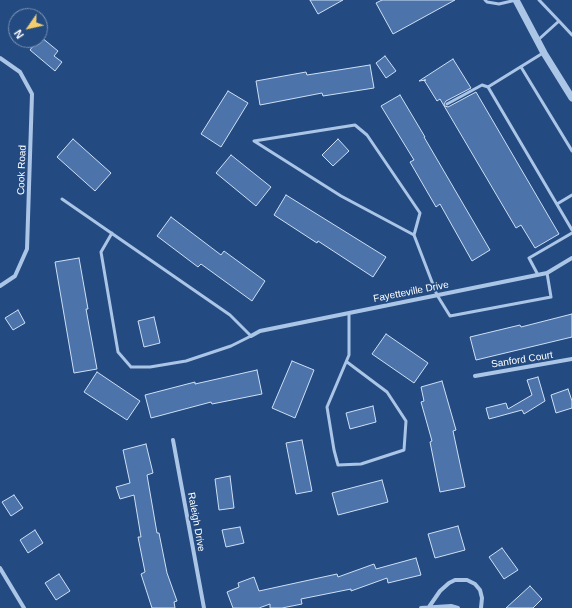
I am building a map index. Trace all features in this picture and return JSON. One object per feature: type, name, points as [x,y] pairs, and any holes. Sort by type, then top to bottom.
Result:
[{"type":"street","points":[[517,0],[544,52],[572,98]]},
{"type":"street","name":"Cook Road","points":[[0,58],[20,72],[32,94],[27,249],[15,276],[0,286]]},
{"type":"street","name":"Fayetteville Drive","points":[[251,336],[260,331],[547,273],[572,258]]},
{"type":"street","name":"Sanford Court","points":[[475,376],[572,360]]},
{"type":"street","name":"Raleigh Drive","points":[[173,440],[204,608]]},
{"type":"street","points":[[0,568],[24,608]]},
{"type":"street","points":[[429,607],[440,591],[449,583],[455,580],[467,580],[475,584],[480,590],[482,598],[481,608]]},
{"type":"street","points":[[421,608],[452,606],[458,608]]},
{"type":"lane","points":[[485,0],[487,2],[499,4],[517,0]]},
{"type":"lane","points":[[539,0],[572,35]]},
{"type":"lane","points":[[538,40],[559,21]]},
{"type":"lane","points":[[488,87],[544,52]]},
{"type":"lane","points":[[522,67],[572,152]]},
{"type":"lane","points":[[447,104],[482,85],[488,87],[572,231],[529,258],[538,275]]},
{"type":"lane","points":[[414,235],[341,196],[254,141],[355,125],[367,135],[420,213],[414,235],[437,295],[450,316],[551,297],[547,273]]},
{"type":"lane","points":[[557,204],[572,195]]},
{"type":"lane","points":[[62,199],[112,233],[230,316],[251,336],[232,346],[186,361],[150,367],[131,367],[118,352],[101,252],[112,233]]},
{"type":"lane","points":[[346,362],[387,392],[406,421],[404,450],[361,464],[338,465],[327,407],[346,362],[350,355],[349,313]]},
{"type":"building","points":[[310,0],[343,0],[318,14]]},
{"type":"building","points":[[382,0],[455,0],[393,34],[376,3]]},
{"type":"building","points":[[48,43],[58,51],[54,56],[62,62],[55,71],[30,50],[32,48],[48,48]]},
{"type":"building","points":[[385,56],[396,71],[386,78],[376,63]]},
{"type":"building","points":[[453,59],[471,88],[446,101],[444,104],[445,106],[448,107],[476,92],[559,234],[535,248],[521,225],[516,228],[440,99],[437,101],[424,80],[419,81]]},
{"type":"building","points":[[370,65],[374,88],[323,96],[322,93],[260,105],[256,81],[306,72],[307,75]]},
{"type":"building","points":[[228,91],[248,103],[221,147],[201,134]]},
{"type":"building","points":[[400,95],[490,250],[472,261],[440,204],[436,207],[410,162],[414,160],[381,106]]},
{"type":"building","points":[[73,139],[111,173],[95,191],[57,157]]},
{"type":"building","points":[[338,139],[349,151],[333,166],[322,155]]},
{"type":"building","points":[[231,155],[271,187],[256,206],[216,173]]},
{"type":"building","points":[[286,195],[386,257],[373,277],[318,241],[317,243],[274,215]]},
{"type":"building","points":[[171,217],[221,255],[224,251],[265,281],[252,301],[201,264],[198,267],[157,236]]},
{"type":"building","points":[[79,258],[88,309],[86,309],[97,369],[74,373],[55,262]]},
{"type":"building","points":[[18,310],[25,323],[13,330],[5,318]]},
{"type":"building","points":[[572,314],[572,337],[476,360],[470,337],[520,325],[521,327]]},
{"type":"building","points":[[154,317],[160,343],[144,347],[138,321]]},
{"type":"building","points":[[386,334],[428,363],[414,383],[372,354]]},
{"type":"building","points":[[292,361],[314,370],[295,418],[272,408]]},
{"type":"building","points":[[257,370],[262,394],[212,404],[211,402],[151,418],[145,395],[195,382],[195,384]]},
{"type":"building","points":[[97,372],[140,401],[127,420],[84,392]]},
{"type":"building","points":[[538,377],[545,401],[524,414],[522,410],[489,419],[486,408],[506,403],[508,409],[532,395],[527,380]]},
{"type":"building","points":[[442,381],[456,430],[453,431],[465,487],[440,492],[430,442],[432,441],[421,402],[424,401],[421,387]]},
{"type":"building","points":[[568,389],[572,401],[572,408],[556,413],[551,395]]},
{"type":"building","points":[[373,406],[376,422],[350,429],[346,413]]},
{"type":"building","points":[[302,440],[312,491],[296,494],[286,443]]},
{"type":"building","points":[[146,444],[153,473],[147,475],[157,533],[159,533],[167,573],[177,601],[174,602],[175,608],[152,608],[141,574],[145,572],[138,537],[141,537],[134,495],[120,499],[116,487],[130,483],[123,450]]},
{"type":"building","points":[[230,476],[234,508],[219,510],[215,479]]},
{"type":"building","points":[[382,480],[388,502],[338,515],[332,493]]},
{"type":"building","points":[[14,495],[23,508],[11,516],[2,502]]},
{"type":"building","points":[[458,526],[465,550],[435,558],[428,534]]},
{"type":"building","points":[[240,527],[244,543],[226,547],[222,530]]},
{"type":"building","points":[[35,530],[43,543],[28,553],[20,540]]},
{"type":"building","points":[[502,548],[518,570],[504,579],[489,557]]},
{"type":"building","points":[[416,558],[421,575],[388,583],[387,578],[351,591],[351,589],[301,599],[302,604],[282,608],[270,608],[270,604],[259,608],[233,608],[227,592],[239,587],[238,583],[254,577],[259,591],[337,574],[338,577],[374,564],[376,569]]},
{"type":"building","points":[[59,574],[70,591],[56,600],[45,583]]},
{"type":"building","points":[[530,586],[542,599],[533,608],[506,608]]}]
